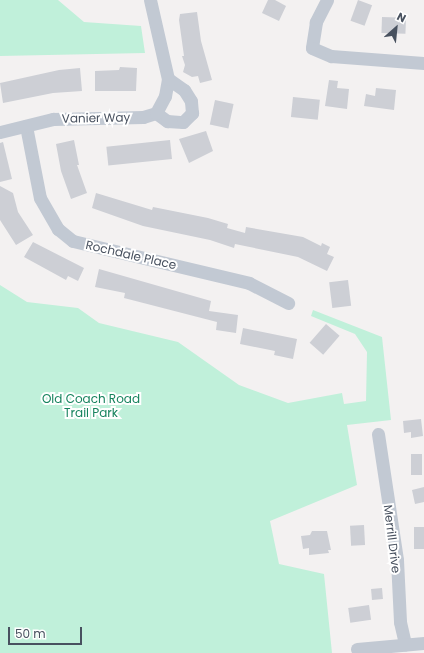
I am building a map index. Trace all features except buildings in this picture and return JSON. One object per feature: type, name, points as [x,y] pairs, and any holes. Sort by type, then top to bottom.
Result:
[{"type":"street","points":[[150,0],[168,80],[165,96],[156,113],[167,121],[183,122],[192,113],[191,101],[184,90],[168,80]]},
{"type":"street","points":[[327,0],[316,22],[312,48],[331,56],[424,63]]},
{"type":"street","name":"Vanier Way","points":[[0,132],[53,119],[143,117],[156,113]]},
{"type":"street","name":"Rochdale Place","points":[[26,126],[40,198],[58,229],[73,241],[249,282],[288,303]]},
{"type":"street","name":"Merrill Drive","points":[[378,434],[396,560],[400,622],[405,644]]},
{"type":"street","points":[[356,649],[424,643]]},
{"type":"green space","points":[[0,0],[58,0],[84,22],[141,26],[145,53],[0,56]]},
{"type":"green space","name":"Old Coach Road Trail Park","points":[[0,285],[27,302],[78,308],[99,323],[178,342],[239,385],[288,403],[342,393],[344,404],[366,401],[367,352],[355,334],[311,316],[313,310],[382,337],[391,420],[347,425],[357,485],[270,521],[279,564],[324,574],[332,653],[0,653]]}]
